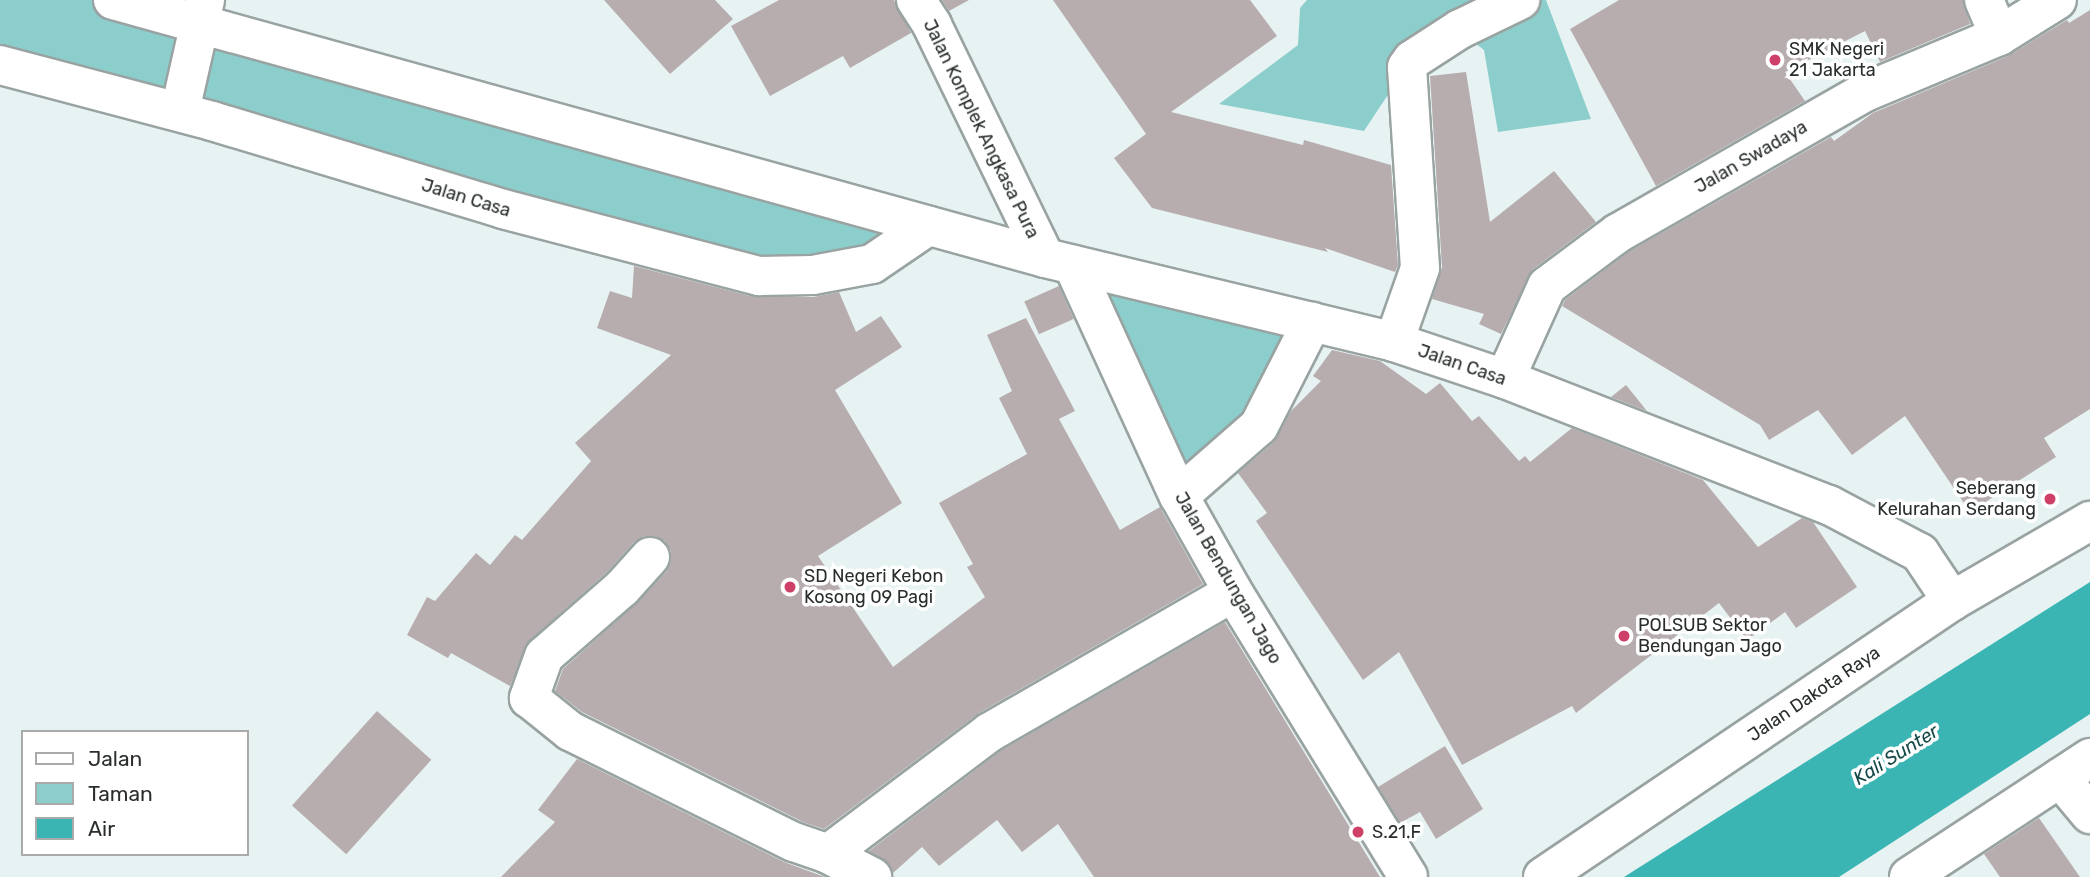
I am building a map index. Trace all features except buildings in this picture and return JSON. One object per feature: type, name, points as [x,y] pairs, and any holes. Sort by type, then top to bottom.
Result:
[{"type":"street","name":"Jalan Casa","points":[[113,0],[202,12],[928,226],[1059,262],[1394,342],[1506,379],[1829,505],[1920,553],[1952,601]]},
{"type":"street","name":"Jalan Komplek Angkasa Pura","points":[[916,0],[1059,262]]},
{"type":"street","points":[[1394,342],[1420,268],[1407,67],[1412,60],[1460,29],[1520,0]]},
{"type":"street","points":[[1984,0],[1999,36]]},
{"type":"street","name":"Jalan Swadaya","points":[[1506,379],[1547,286],[1618,233],[1863,93],[1999,36],[2057,0]]},
{"type":"street","points":[[180,111],[202,12]]},
{"type":"street","name":"Jalan Casa","points":[[0,65],[180,111],[503,209],[759,276],[813,275],[872,264],[928,226]]},
{"type":"street","name":"Jalan Bendungan Jago","points":[[1059,262],[1179,496],[1233,592],[1408,877]]},
{"type":"street","points":[[1179,496],[1259,426],[1312,322]]},
{"type":"street","name":"Jalan Dakota Raya","points":[[1543,877],[1952,601],[2090,521]]},
{"type":"street","points":[[650,557],[622,587],[544,656],[529,698],[570,731],[794,842],[828,854],[872,877]]},
{"type":"street","points":[[828,854],[990,732],[1233,592]]},
{"type":"street","points":[[1909,877],[2075,768],[2090,814]]},
{"type":"green space","points":[[0,0],[114,0],[928,226],[813,275],[0,65]]},
{"type":"green space","points":[[1307,0],[1546,0],[1591,119],[1498,132],[1484,50],[1440,16],[1364,131],[1219,104],[1298,45],[1300,8]]},
{"type":"green space","points":[[1073,265],[1312,322],[1259,426],[1179,496]]},
{"type":"water","name":"Kali Sunter","points":[[2090,582],[2090,714],[1839,877],[1624,877]]},
{"type":"place","name":"SMK Negeri 21 Jakarta","points":[[1775,60]]},
{"type":"place","name":"Seberang Kelurahan Serdang","points":[[2050,499]]},
{"type":"place","name":"SD Negeri Kebon Kosong 09 Pagi","points":[[790,587]]},
{"type":"place","name":"POLSUB Sektor Bendungan Jago","points":[[1624,636]]},
{"type":"place","name":"S.21.F","points":[[1358,832]]}]
